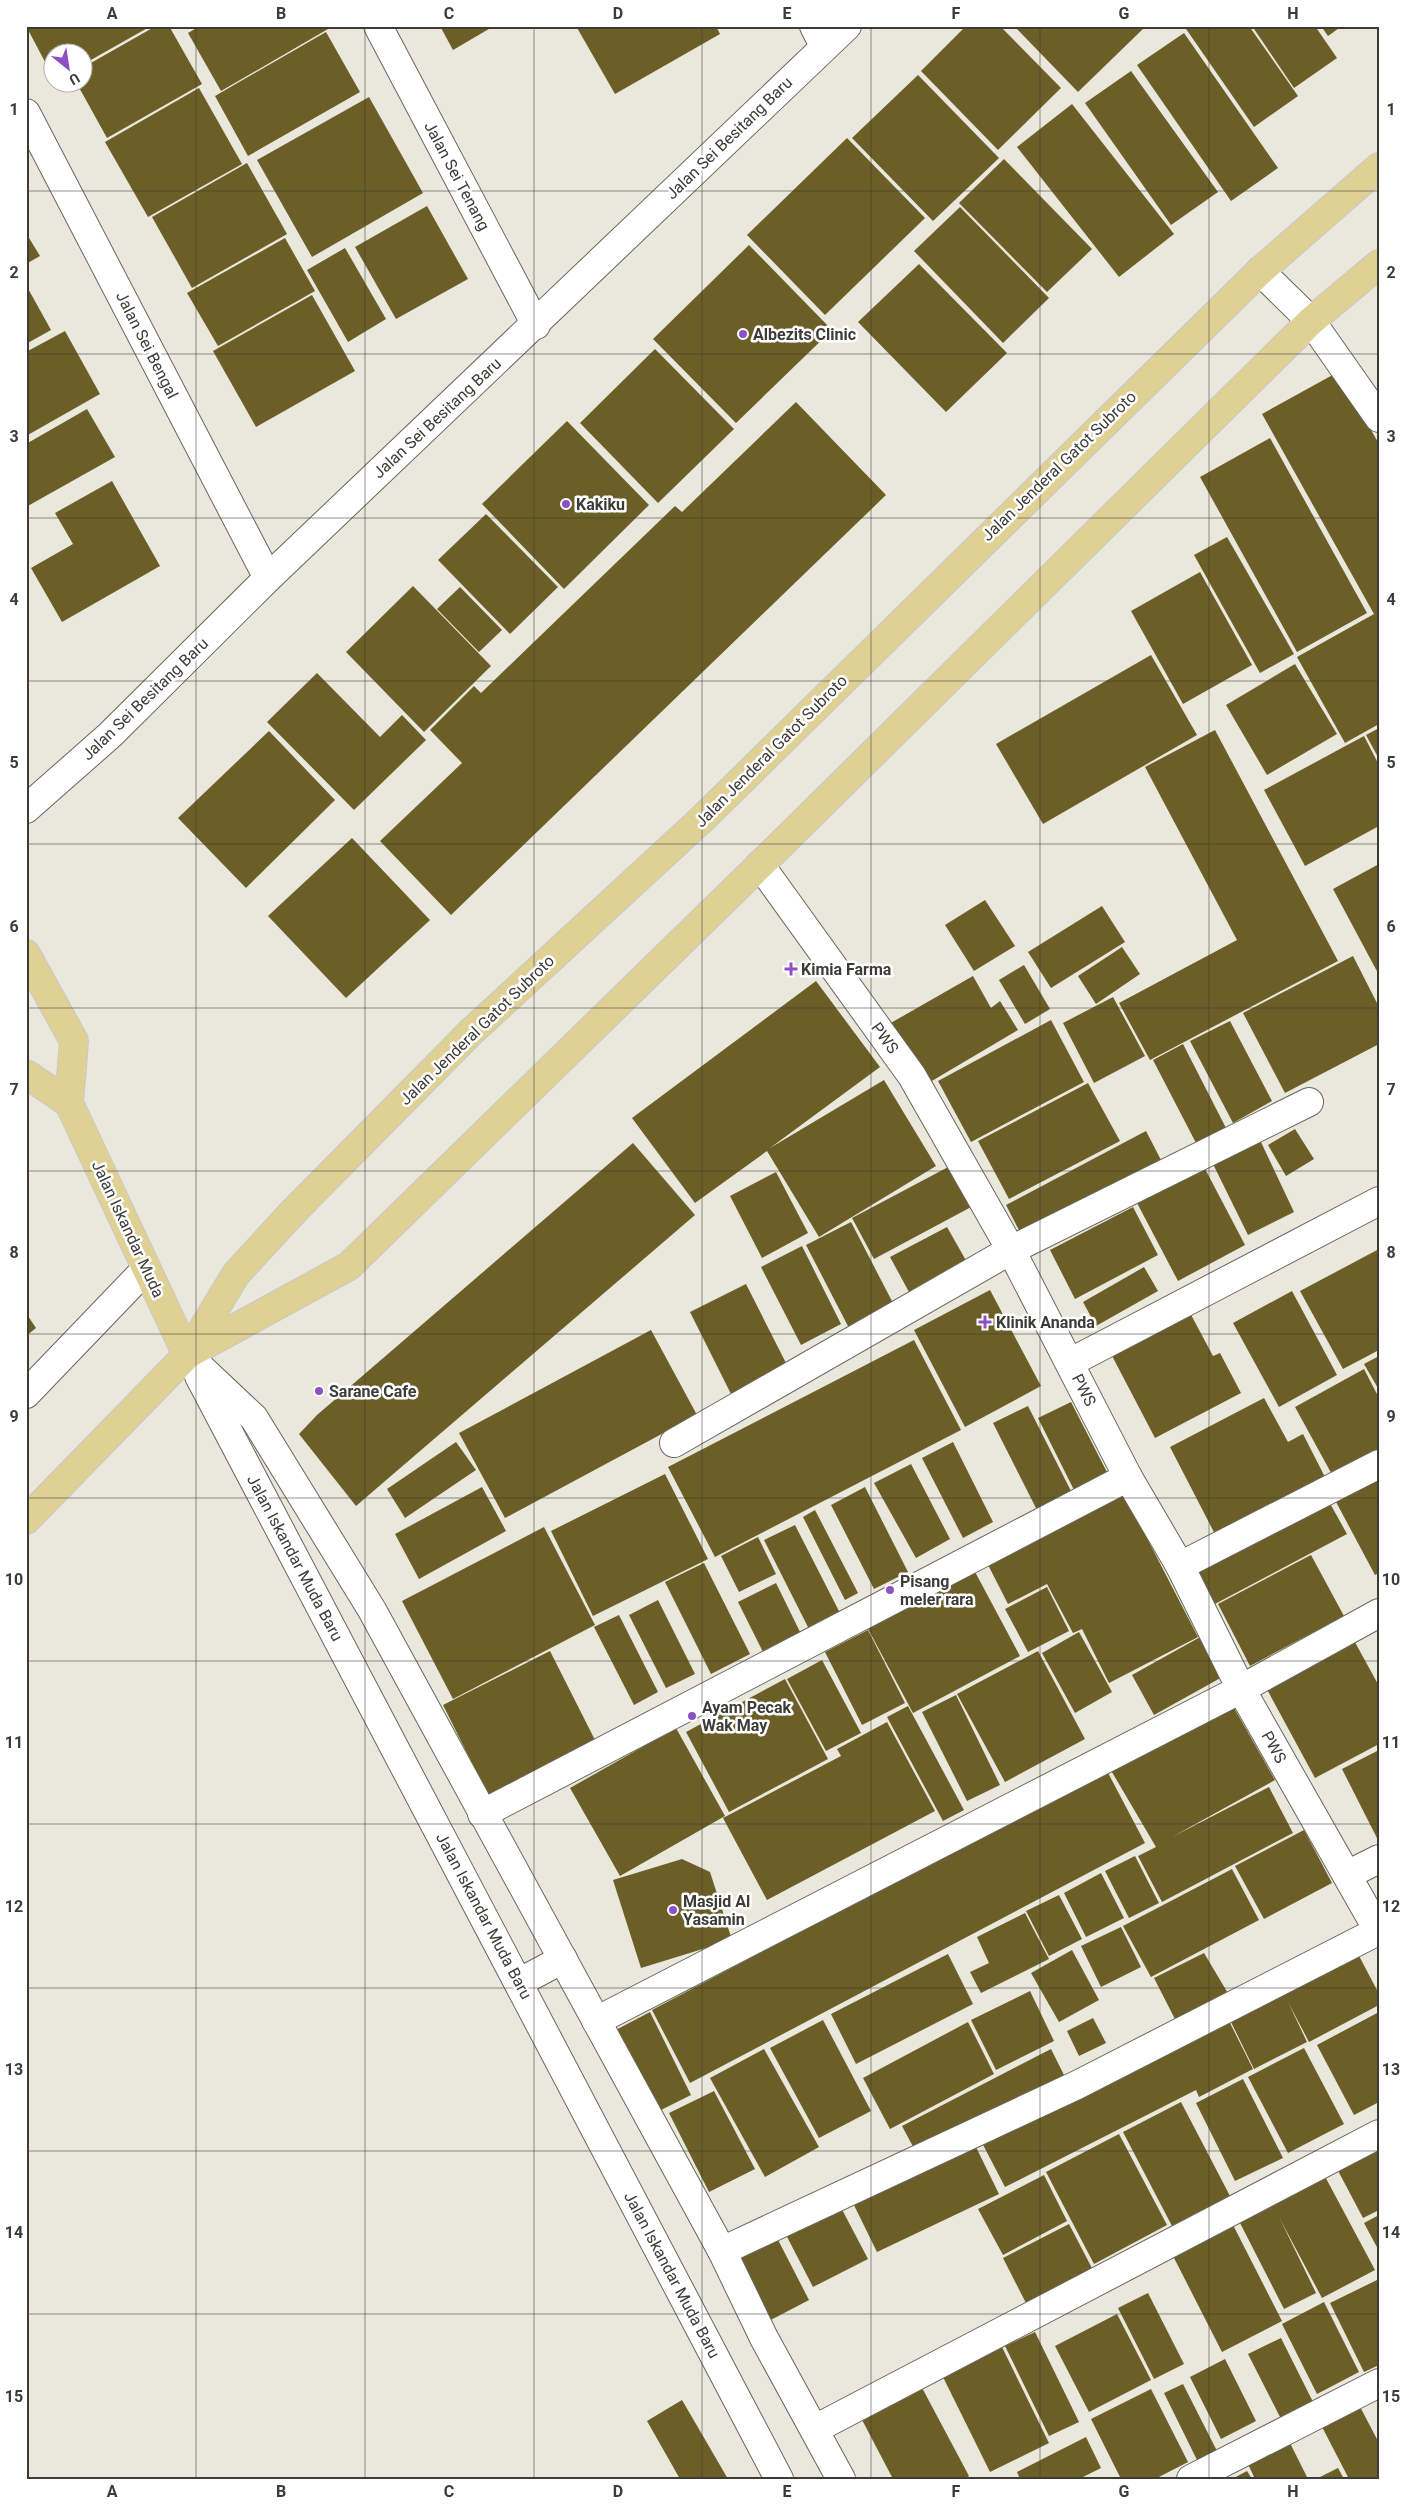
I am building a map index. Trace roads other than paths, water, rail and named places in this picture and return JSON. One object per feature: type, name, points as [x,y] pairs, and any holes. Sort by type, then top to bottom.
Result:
[{"type":"main road","name":"Jalan Jenderal Gatot Subroto","points":[[26,1520],[187,1355],[236,1274],[294,1211],[471,1032],[701,820],[1260,270],[1379,167]]},
{"type":"main road","name":"Jalan Jenderal Gatot Subroto","points":[[187,1355],[349,1266],[760,865],[1311,321],[1379,264]]},
{"type":"main road","name":"Jalan Iskandar Muda","points":[[26,954],[74,1041],[69,1103],[187,1355]]},
{"type":"main road","points":[[26,1074],[69,1103]]},
{"type":"street","name":"Jalan Sei Tenang","points":[[378,26],[536,325]]},
{"type":"street","name":"Jalan Sei Besitang Baru","points":[[26,809],[110,735],[268,578],[536,325],[819,36],[847,26]]},
{"type":"street","name":"Jalan Sei Bengal","points":[[26,113],[268,578]]},
{"type":"street","points":[[1260,270],[1311,321],[1379,418]]},
{"type":"street","name":"PWS","points":[[760,865],[912,1076],[1011,1250],[1128,1477],[1180,1566],[1241,1688],[1378,1932]]},
{"type":"street","points":[[674,1442],[1011,1250],[1309,1102]]},
{"type":"street","points":[[1070,1362],[1379,1201]]},
{"type":"street","points":[[26,1394],[146,1270]]},
{"type":"street","points":[[187,1355],[254,1418],[372,1610],[722,2252],[764,2338],[841,2479]]},
{"type":"street","name":"Jalan Iskandar Muda Baru","points":[[187,1355],[520,1982],[779,2479]]},
{"type":"street","points":[[1180,1566],[1379,1464]]},
{"type":"street","points":[[482,1814],[1128,1477]]},
{"type":"street","points":[[596,2021],[1241,1688],[1379,1613]]},
{"type":"street","points":[[1347,1875],[1379,1859]]},
{"type":"street","points":[[722,2252],[1077,2085],[1378,1932]]},
{"type":"street","points":[[520,1982],[563,1959]]},
{"type":"street","points":[[815,2430],[1379,2134]]},
{"type":"street","points":[[1191,2479],[1379,2383]]},
{"type":"place","name":"Albezits Clinic","points":[[743,334]]},
{"type":"place","name":"Kakiku","points":[[566,504]]},
{"type":"place","name":"Kimia Farma","points":[[791,969]]},
{"type":"place","name":"Klinik Ananda","points":[[985,1322]]},
{"type":"place","name":"Sarane Cafe","points":[[319,1391]]},
{"type":"place","name":"Pisang meler rara","points":[[890,1590]]},
{"type":"place","name":"Ayam Pecak Wak May","points":[[692,1716]]},
{"type":"place","name":"Masjid Al Yasamin","points":[[673,1910]]}]
